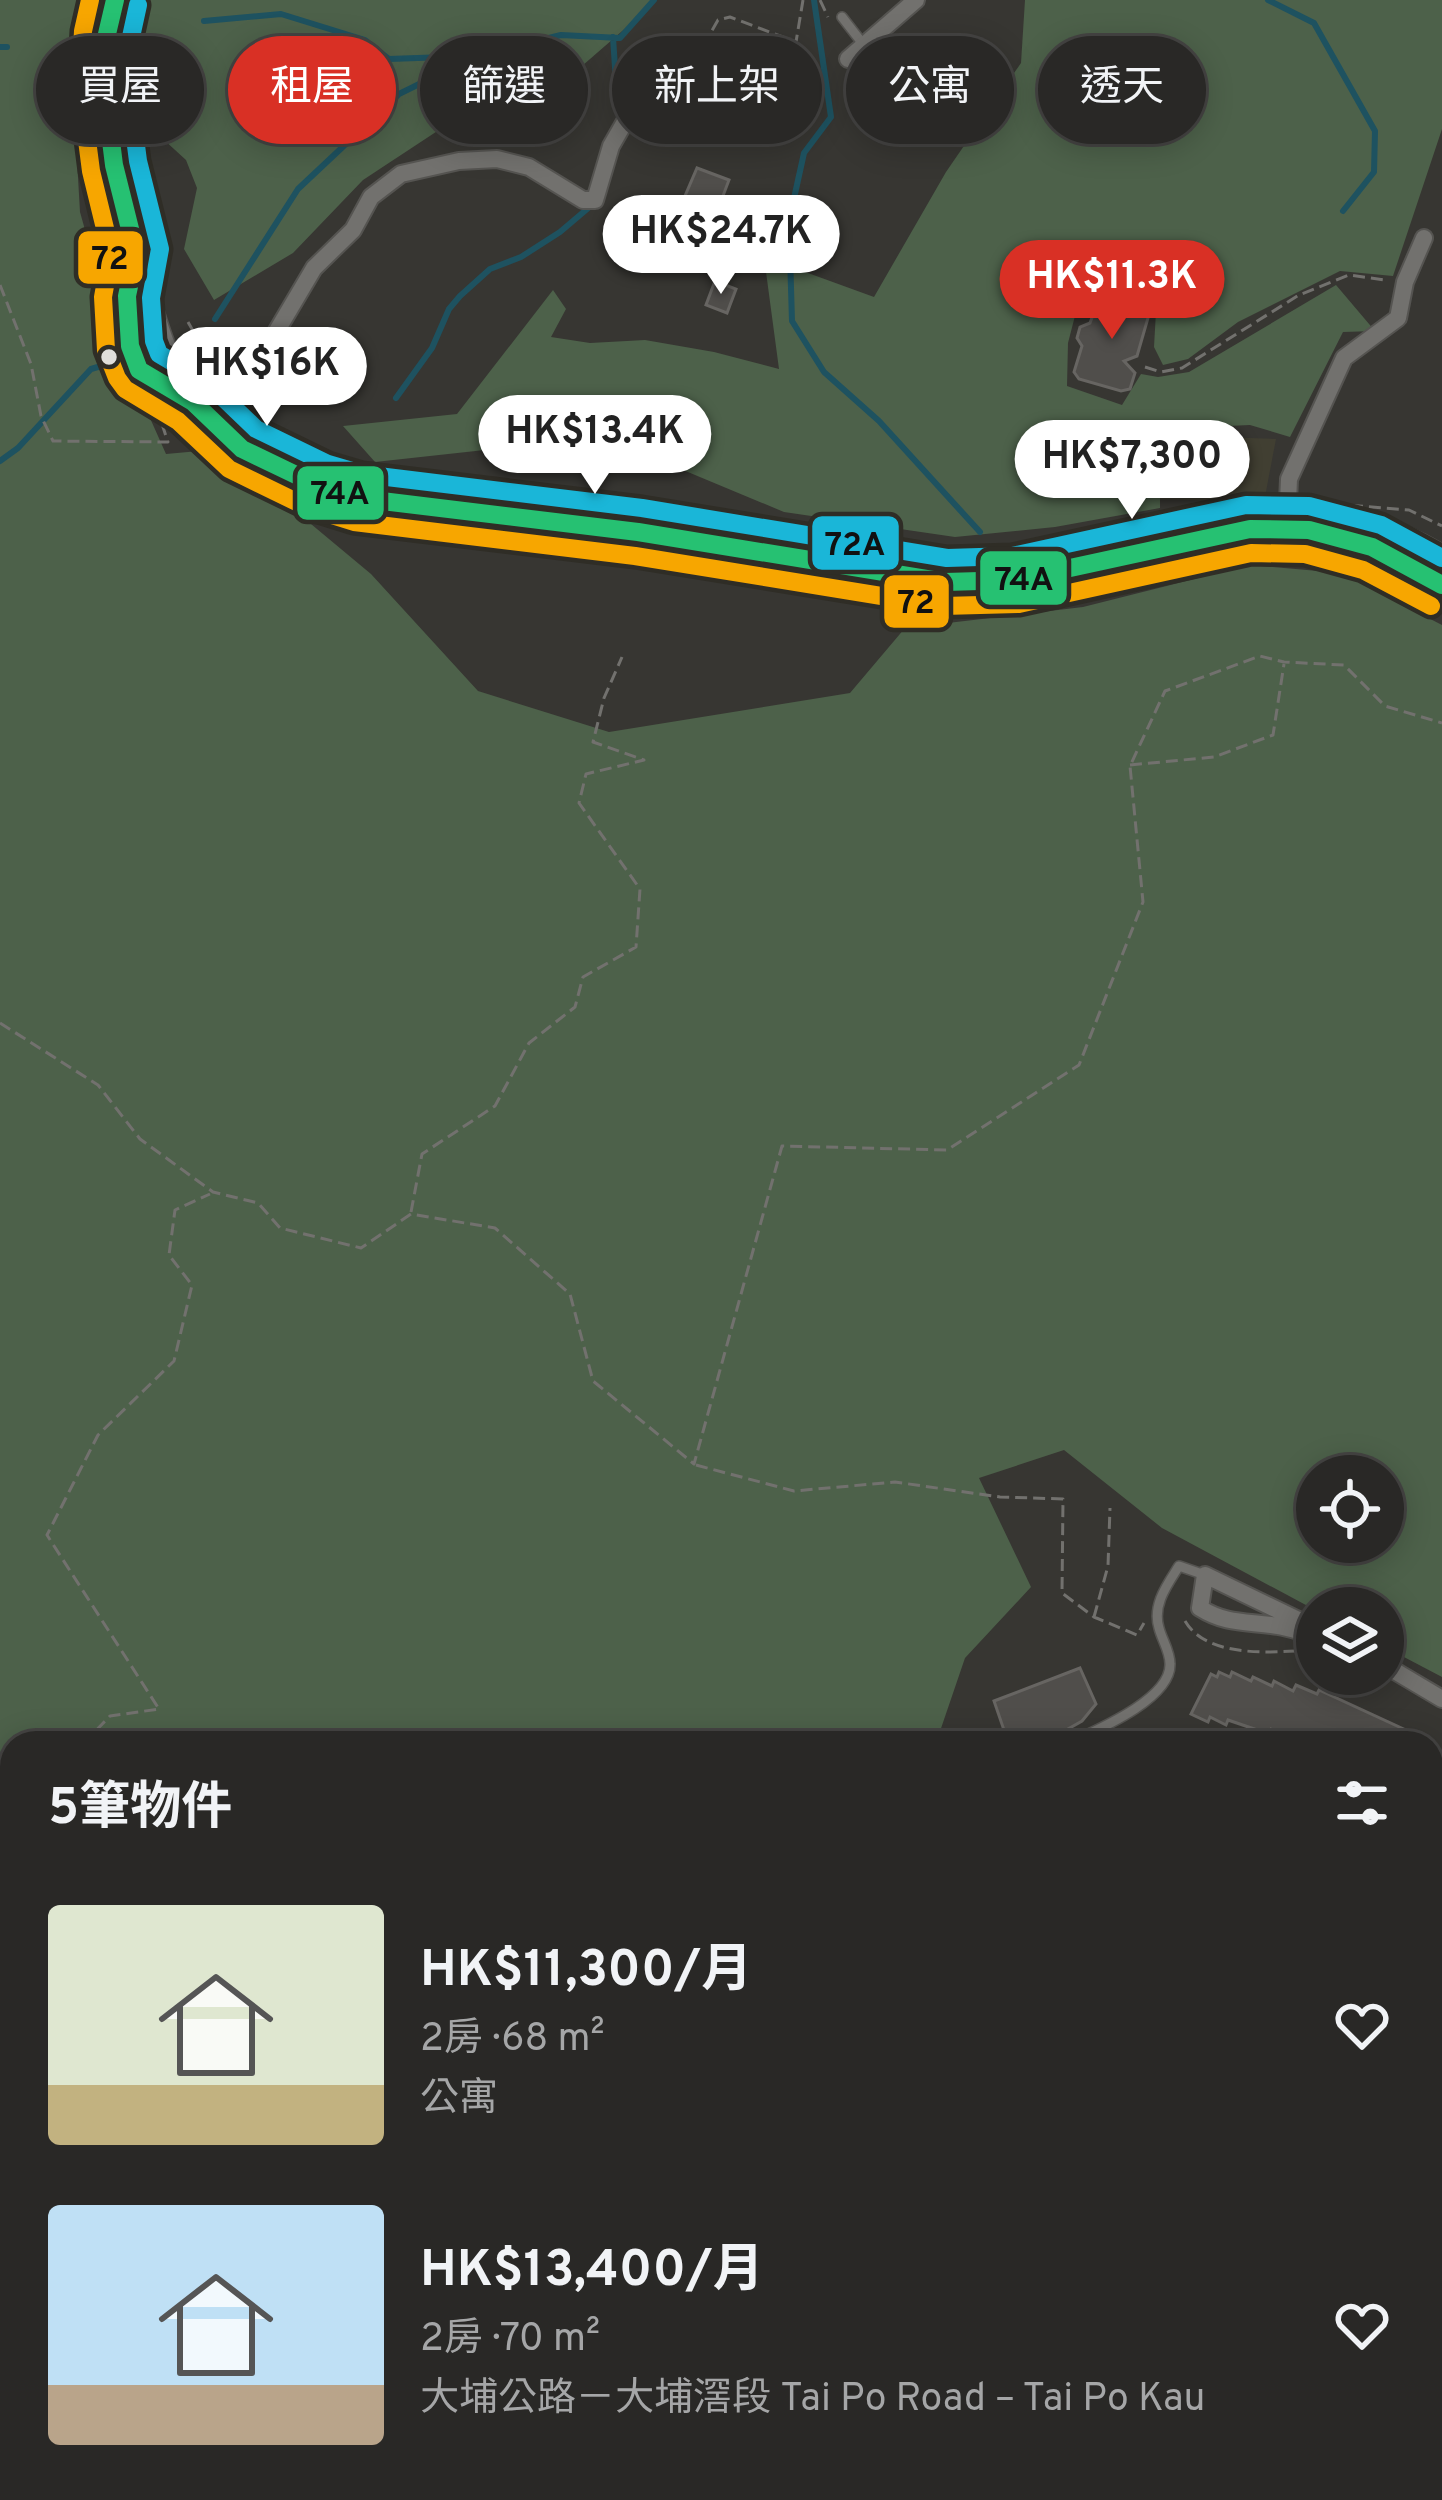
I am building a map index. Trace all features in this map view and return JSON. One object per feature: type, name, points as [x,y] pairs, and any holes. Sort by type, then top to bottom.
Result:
[{"type":"main road","points":[[109,36],[115,0]]},
{"type":"main road","points":[[111,144],[149,302],[168,358],[193,402],[242,449],[278,469],[357,498],[638,532],[945,582],[1012,582],[1196,535],[1240,527],[1287,526],[1324,531],[1395,556],[1442,585]]},
{"type":"street","points":[[873,36],[916,0]]},
{"type":"street","points":[[168,358],[206,354],[222,360],[242,359],[267,346],[314,268],[353,230],[370,197],[400,174],[459,161],[497,159],[529,167],[583,200],[595,200],[612,144]]},
{"type":"street","points":[[1287,526],[1289,479],[1329,389],[1345,358],[1398,318],[1405,282],[1424,238]]},
{"type":"street","points":[[1324,531],[1346,524],[1376,526],[1406,533],[1442,554]]},
{"type":"street","points":[[1296,1621],[1205,1575],[1200,1608],[1214,1617],[1237,1624],[1296,1628]]},
{"type":"street","points":[[1404,1676],[1442,1699]]},
{"type":"lane","points":[[842,17],[857,36]]},
{"type":"lane","points":[[128,144],[144,168],[160,222],[149,302]]},
{"type":"lane","points":[[136,253],[127,296],[130,346],[139,370],[193,402]]},
{"type":"lane","points":[[1091,1731],[1148,1700],[1163,1685],[1170,1661],[1157,1614],[1162,1592],[1179,1566],[1205,1575]]},
{"type":"path","points":[[797,36],[803,0]]},
{"type":"path","points":[[709,36],[718,20],[730,17],[780,36]]},
{"type":"path","points":[[1145,367],[1161,372],[1182,368],[1299,295],[1349,275],[1405,282]]},
{"type":"path","points":[[0,285],[31,364],[41,416],[52,441],[168,442],[154,406],[119,376]]},
{"type":"path","points":[[694,1464],[782,1146],[947,1150],[1079,1065],[1143,902],[1130,766],[1165,691],[1260,656],[1344,665],[1385,706],[1442,724]]},
{"type":"path","points":[[411,1214],[422,1154],[495,1106],[529,1043],[574,1007],[583,976],[637,947],[640,889],[580,803],[586,774],[644,760],[592,742],[622,657]]},
{"type":"path","points":[[1130,766],[1214,757],[1273,734],[1284,662]]},
{"type":"path","points":[[0,1023],[98,1085],[140,1139],[213,1192],[258,1204],[280,1228],[361,1247],[411,1214],[495,1228],[570,1294],[593,1381],[694,1464],[794,1491],[895,1482],[1000,1497],[1063,1499],[1063,1593],[1094,1617],[1137,1635]]},
{"type":"path","points":[[96,1731],[110,1717],[159,1709],[47,1535],[98,1435],[174,1361],[192,1285],[169,1255],[175,1210],[213,1192]]},
{"type":"path","points":[[1094,1617],[1108,1567],[1110,1508]]},
{"type":"shaded area","points":[[1188,436],[1276,439],[1264,502],[1150,499]]},
{"type":"green space","points":[[0,0],[651,0],[643,13],[588,61],[588,36],[420,36],[420,142],[363,180],[293,253],[214,300],[184,249],[197,188],[186,160],[168,144],[204,144],[204,36],[36,36],[36,144],[76,144],[80,212],[117,344],[166,454],[221,449],[371,574],[478,691],[609,732],[850,693],[905,628],[1083,607],[1250,565],[1341,573],[1442,625],[1442,1677],[1404,1657],[1404,1587],[1296,1587],[1296,1600],[1162,1528],[1064,1450],[979,1478],[1031,1587],[965,1658],[940,1731],[0,1731]]},
{"type":"green space","points":[[1025,0],[1442,0],[1442,129],[1393,276],[1340,271],[1238,322],[1188,359],[1163,365],[1154,347],[1157,293],[1125,267],[1085,277],[1068,343],[1067,386],[1122,405],[1141,374],[1158,377],[1189,372],[1336,285],[1375,331],[1343,332],[1290,437],[1250,425],[1160,429],[1160,508],[1055,527],[955,537],[784,512],[604,437],[375,462],[343,426],[457,414],[553,290],[566,309],[551,337],[590,343],[645,340],[779,369],[764,257],[874,297],[965,144],[1014,144],[1014,73],[1021,63]]},
{"type":"building","points":[[697,168],[729,180],[718,209],[685,196]]},
{"type":"building","points":[[715,281],[736,289],[727,313],[706,305]]},
{"type":"building","points":[[1102,290],[1145,304],[1150,311],[1137,356],[1124,361],[1135,373],[1130,389],[1121,391],[1079,379],[1074,372],[1082,346],[1077,338],[1080,327],[1090,323]]},
{"type":"building","points":[[1080,1668],[1096,1704],[1082,1721],[1064,1731],[1004,1731],[994,1701]]},
{"type":"building","points":[[1232,1672],[1272,1686],[1274,1681],[1293,1691],[1296,1685],[1296,1695],[1330,1695],[1408,1731],[1260,1731],[1228,1720],[1226,1725],[1210,1717],[1208,1722],[1191,1714],[1211,1674],[1230,1677]]},
{"type":"waterway","points":[[204,21],[281,14],[365,40],[389,59],[475,56],[561,35],[620,38],[654,0]]},
{"type":"waterway","points":[[814,0],[831,117],[804,153],[789,221],[792,321],[824,372],[879,421],[980,532]]},
{"type":"waterway","points":[[1268,0],[1314,23],[1375,131],[1374,172],[1343,211]]},
{"type":"waterway","points":[[0,47],[7,47]]},
{"type":"waterway","points":[[215,319],[298,189],[399,94],[420,84]]},
{"type":"waterway","points":[[396,398],[432,348],[460,296],[490,269],[521,257],[593,204]]},
{"type":"waterway","points":[[0,461],[18,448],[91,369],[108,364]]},
{"type":"transit line","name":"72","points":[[90,0],[80,86],[91,171],[111,253],[103,297],[106,350],[117,378],[125,389],[178,421],[229,469],[309,508],[354,522],[635,556],[943,606],[1019,604],[1251,553],[1305,554],[1363,570],[1431,606]]},
{"type":"transit line","name":"74A","points":[[115,0],[104,85],[114,165],[136,253],[127,296],[130,346],[139,370],[193,402],[242,449],[319,486],[357,498],[638,532],[945,582],[1015,580],[1250,529],[1309,530],[1372,547],[1442,585]]},
{"type":"transit line","name":"72A","points":[[138,5],[128,84],[138,161],[160,249],[151,298],[159,354],[208,383],[256,429],[328,464],[362,474],[642,508],[947,558],[1012,556],[1246,505],[1309,506],[1381,525],[1442,558]]}]
